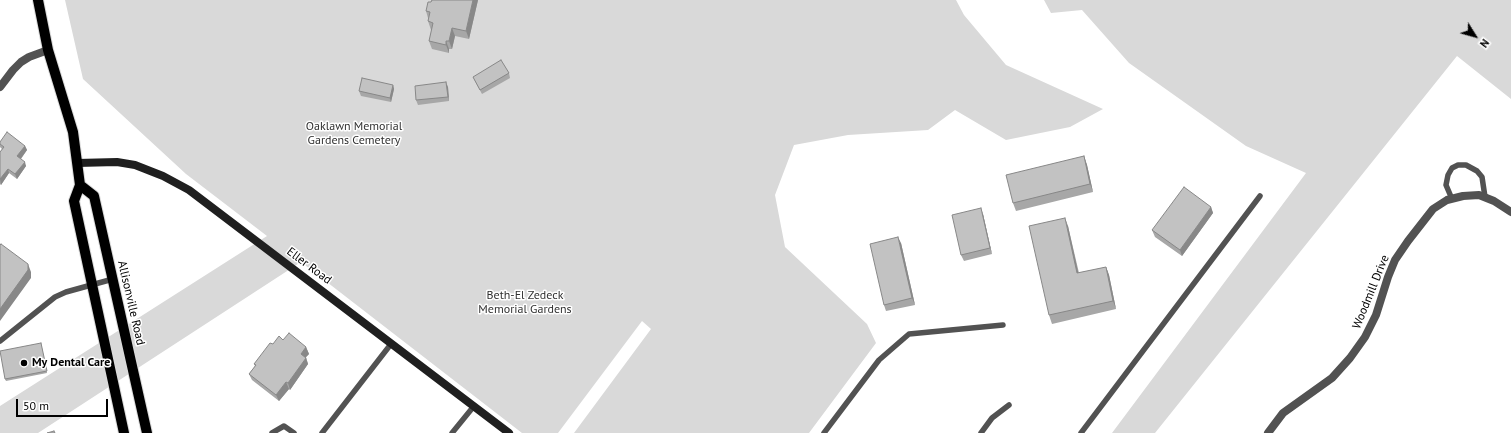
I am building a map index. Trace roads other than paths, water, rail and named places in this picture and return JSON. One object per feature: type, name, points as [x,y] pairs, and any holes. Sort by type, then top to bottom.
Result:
[{"type":"main road","points":[[38,0],[48,50],[73,132],[80,185],[74,201],[124,433]]},
{"type":"main road","name":"Allisonville Road","points":[[80,185],[94,196],[147,433]]},
{"type":"street","points":[[0,87],[12,70],[21,62],[29,57],[48,50]]},
{"type":"street","name":"Eller Road","points":[[77,163],[100,161],[128,163],[144,168],[189,190],[509,433]]},
{"type":"street","name":"Woodmill Drive","points":[[1268,433],[1283,413],[1332,378],[1365,338],[1376,315],[1395,260],[1433,209],[1447,200],[1471,195],[1486,197]]},
{"type":"street","points":[[1486,197],[1511,212]]},
{"type":"lane","points":[[1452,199],[1446,185],[1448,175],[1452,168],[1458,165],[1466,165],[1478,172],[1482,177],[1486,197]]},
{"type":"lane","points":[[1081,433],[1260,196]]},
{"type":"lane","points":[[0,341],[55,297],[66,292],[113,279]]},
{"type":"lane","points":[[824,433],[879,360],[909,334],[1003,325]]},
{"type":"lane","points":[[322,433],[391,344]]},
{"type":"lane","points":[[981,433],[992,418],[1009,405]]},
{"type":"lane","points":[[452,433],[474,406]]},
{"type":"lane","points":[[272,433],[284,426],[294,433]]},
{"type":"place","name":"My Dental Care","points":[[24,363]]},
{"type":"park label","name":"Oaklawn Memorial Gardens Cemetery","points":[[354,134]]},
{"type":"park label","name":"Beth-El Zedeck Memorial Gardens","points":[[525,303]]}]
